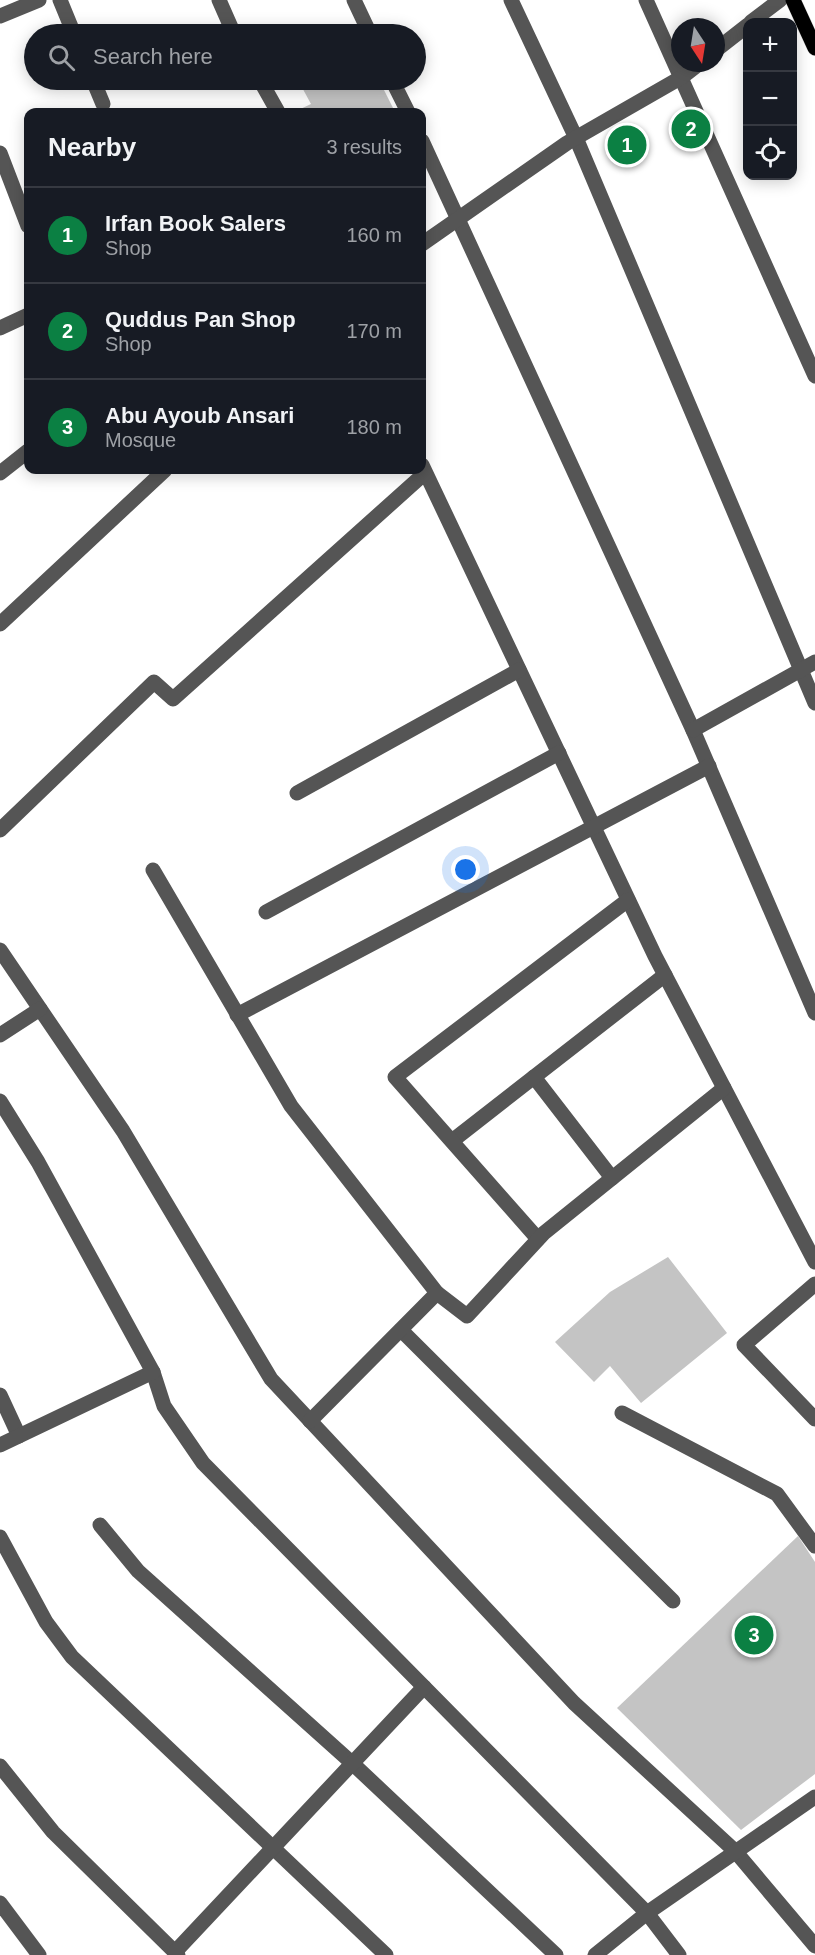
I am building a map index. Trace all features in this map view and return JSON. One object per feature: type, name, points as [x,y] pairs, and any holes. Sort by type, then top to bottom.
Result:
[{"type":"main road","points":[[792,0],[815,48]]},
{"type":"street","points":[[0,16],[39,0]]},
{"type":"street","points":[[60,0],[70,24]]},
{"type":"street","points":[[219,0],[230,24]]},
{"type":"street","points":[[354,0],[365,24]]},
{"type":"street","points":[[511,0],[576,138],[815,703]]},
{"type":"street","points":[[646,0],[815,376]]},
{"type":"street","points":[[756,18],[780,0]]},
{"type":"street","points":[[725,43],[743,29]]},
{"type":"street","points":[[426,241],[576,138],[688,72]]},
{"type":"street","points":[[97,90],[103,104]]},
{"type":"street","points":[[266,90],[276,108]]},
{"type":"street","points":[[397,90],[406,108]]},
{"type":"street","points":[[426,149],[693,730],[815,1013]]},
{"type":"street","points":[[0,153],[24,216]]},
{"type":"street","points":[[0,328],[24,317]]},
{"type":"street","points":[[0,473],[24,454]]},
{"type":"street","points":[[0,624],[161,474]]},
{"type":"street","points":[[0,830],[154,682],[173,699],[418,474]]},
{"type":"street","points":[[425,474],[665,975],[815,1262]]},
{"type":"street","points":[[693,730],[815,662]]},
{"type":"street","points":[[297,793],[519,670]]},
{"type":"street","points":[[266,912],[559,753]]},
{"type":"street","points":[[237,1015],[709,766]]},
{"type":"street","points":[[153,870],[291,1106],[437,1293],[466,1316],[538,1239],[724,1088]]},
{"type":"street","points":[[538,1239],[395,1077],[628,900]]},
{"type":"street","points":[[0,950],[123,1131],[271,1379],[574,1703],[735,1851],[815,1946]]},
{"type":"street","points":[[452,1142],[665,975]]},
{"type":"street","points":[[0,1035],[40,1009]]},
{"type":"street","points":[[534,1077],[612,1178]]},
{"type":"street","points":[[0,1101],[39,1162],[153,1371],[164,1406],[203,1463],[646,1914],[679,1955]]},
{"type":"street","points":[[815,1284],[744,1345],[815,1419]]},
{"type":"street","points":[[310,1421],[437,1293]]},
{"type":"street","points":[[401,1330],[673,1601]]},
{"type":"street","points":[[0,1445],[153,1371]]},
{"type":"street","points":[[0,1395],[19,1436]]},
{"type":"street","points":[[622,1413],[777,1494],[815,1546]]},
{"type":"street","points":[[100,1525],[138,1571],[352,1763],[556,1955]]},
{"type":"street","points":[[0,1537],[46,1622],[72,1657],[386,1955]]},
{"type":"street","points":[[0,1766],[53,1832],[177,1954],[424,1687]]},
{"type":"street","points":[[595,1955],[646,1914],[815,1797]]},
{"type":"street","points":[[2,1912],[39,1955]]},
{"type":"building","points":[[303,90],[384,90],[393,108],[302,108],[311,104]]},
{"type":"building","points":[[668,1257],[727,1333],[641,1403],[610,1366],[594,1382],[555,1342],[610,1292]]},
{"type":"building","points":[[798,1536],[815,1562],[815,1774],[741,1830],[617,1708]]},
{"type":"place","name":"Quddus Pan Shop","points":[[691,129]]},
{"type":"place","name":"Irfan Book Salers","points":[[627,145]]},
{"type":"place","name":"Abu Ayoub Ansari","points":[[754,1635]]}]
